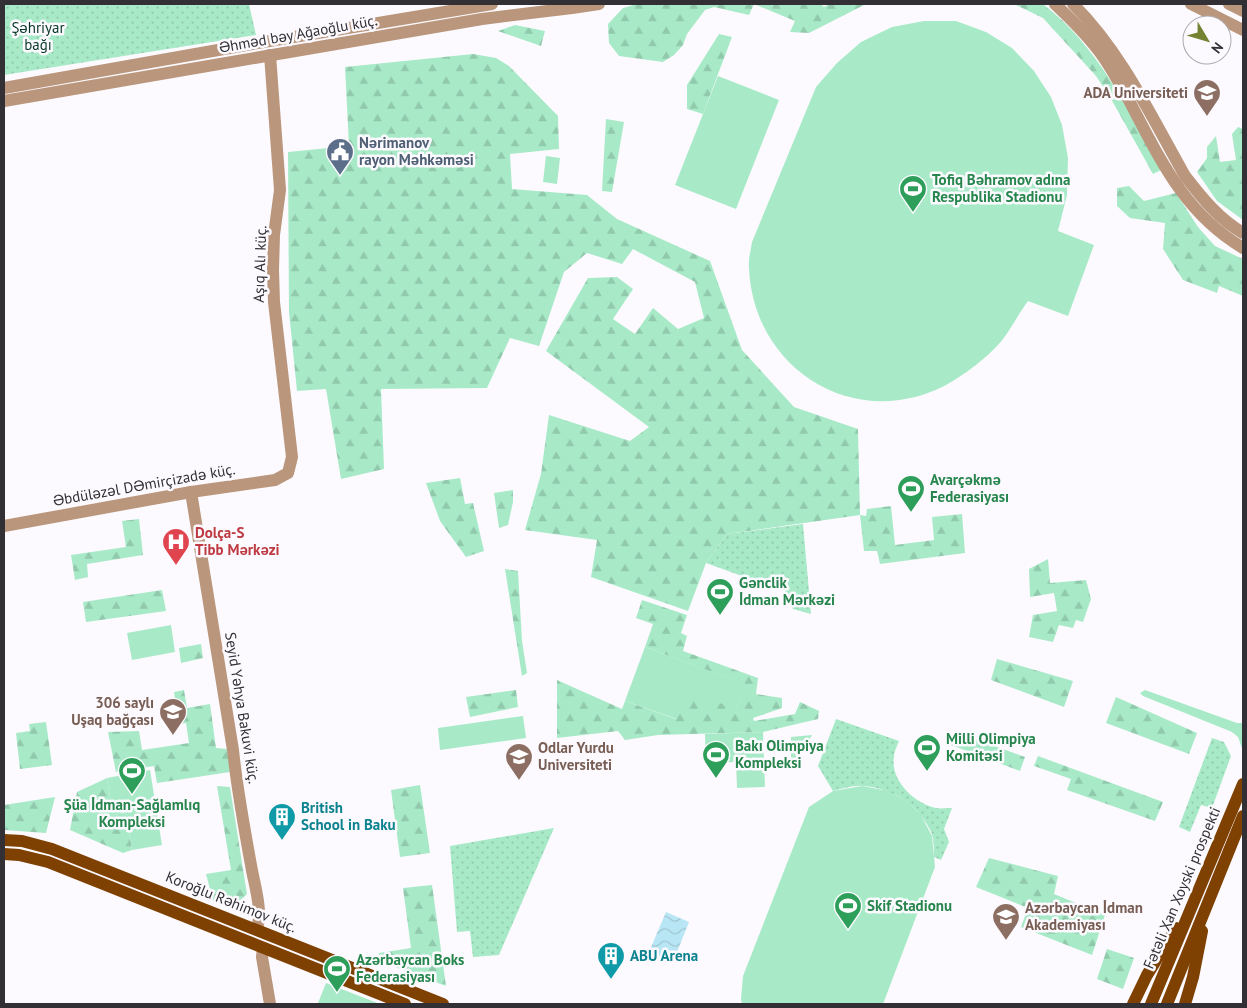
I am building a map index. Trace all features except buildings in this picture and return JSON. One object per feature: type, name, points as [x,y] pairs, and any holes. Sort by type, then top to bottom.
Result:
[{"type":"main road","name":"Fətəli Xan Xoyski prospekti","points":[[1151,1004],[1243,784]]},
{"type":"main road","name":"Fətəli Xan Xoyski prospekti","points":[[1167,1004],[1243,816]]},
{"type":"main road","name":"Koroğlu Rəhimov küç.","points":[[4,840],[22,841],[52,848],[443,1004]]},
{"type":"main road","name":"Koroğlu Rəhimov küç.","points":[[4,854],[19,855],[48,862],[405,1004]]},
{"type":"main road","points":[[1132,1004],[1147,975],[1194,900]]},
{"type":"main road","points":[[1185,1004],[1193,977],[1208,904]]},
{"type":"street","name":"Əhməd bəy Ağaoğlu küç.","points":[[4,88],[261,42],[492,4]]},
{"type":"street","name":"Əhməd bəy Ağaoğlu küç.","points":[[4,101],[482,19],[599,4]]},
{"type":"street","points":[[1055,4],[1079,27],[1099,51],[1170,175],[1188,202],[1213,227],[1243,248]]},
{"type":"street","points":[[1072,4],[1088,20],[1122,64],[1191,184],[1222,218],[1243,233]]},
{"type":"street","points":[[1191,4],[1243,30]]},
{"type":"street","points":[[1229,4],[1243,11]]},
{"type":"street","name":"Aşıq Alı küç.","points":[[270,55],[280,190],[274,235],[274,302],[292,457],[292,464],[288,473]]},
{"type":"street","name":"Əbdüləzəl DƏmirçizadə küç.","points":[[4,526],[191,492],[275,480],[288,473]]},
{"type":"street","name":"Seyid Yəhya Bakuvi küç.","points":[[191,492],[257,898],[259,920],[257,929]]},
{"type":"street","points":[[263,948],[263,962],[270,1004]]},
{"type":"green space","name":"Şəhriyar bağı","points":[[4,4],[249,4],[256,35],[4,75]]},
{"type":"green space","points":[[637,4],[754,4],[749,15],[714,7],[705,10],[687,34],[683,45],[674,55],[663,62],[619,56],[609,43],[608,24],[623,8]]},
{"type":"green space","points":[[754,4],[821,4],[824,7],[829,4],[866,4],[809,33],[790,32],[795,21]]},
{"type":"green space","points":[[1014,4],[1043,4],[1080,39],[1110,80],[1163,169],[1153,174],[1110,97],[1096,76],[1043,18]]},
{"type":"green space","name":"Tofiq Bəhramov adına Respublika Stadionu","points":[[924,21],[956,21],[986,32],[1012,48],[1034,71],[1051,97],[1062,125],[1068,158],[1067,195],[1058,231],[1094,245],[1068,316],[1028,301],[998,345],[984,359],[959,377],[944,386],[910,398],[876,401],[843,395],[814,382],[788,361],[768,335],[755,304],[749,258],[752,242],[816,87],[837,63],[861,42],[892,27]]},
{"type":"green space","points":[[515,25],[545,31],[541,46],[498,31]]},
{"type":"green space","points":[[719,34],[732,37],[703,114],[687,109],[687,85]]},
{"type":"green space","points":[[473,54],[496,58],[509,66],[558,116],[559,149],[510,154],[512,189],[587,195],[617,219],[710,261],[742,350],[794,407],[858,429],[860,515],[727,534],[706,563],[688,611],[591,577],[597,540],[525,530],[541,474],[549,415],[630,441],[649,427],[546,351],[588,278],[617,277],[633,289],[613,319],[635,334],[653,308],[678,329],[704,318],[695,282],[633,249],[622,264],[587,253],[564,272],[539,346],[510,338],[487,388],[381,389],[384,469],[341,479],[326,389],[297,391],[289,312],[288,152],[349,146],[345,67]]},
{"type":"green space","points":[[718,76],[779,100],[736,209],[675,185]]},
{"type":"green space","points":[[606,119],[624,122],[612,192],[602,191]]},
{"type":"green space","points":[[1238,127],[1243,129],[1243,220],[1217,201],[1197,172],[1207,158],[1207,147],[1216,136],[1220,162],[1236,160],[1232,134]]},
{"type":"green space","points":[[546,156],[560,158],[557,184],[543,182]]},
{"type":"green space","points":[[1129,186],[1144,201],[1176,193],[1198,227],[1215,246],[1243,259],[1243,296],[1219,286],[1217,293],[1183,280],[1163,249],[1165,223],[1130,218],[1117,206],[1117,188]]},
{"type":"green space","points":[[460,478],[465,504],[473,503],[484,551],[466,557],[440,521],[426,483]]},
{"type":"green space","points":[[513,490],[513,502],[508,525],[499,528],[494,493]]},
{"type":"green space","points":[[891,506],[895,545],[934,540],[932,517],[962,514],[965,553],[880,564],[877,551],[864,551],[860,515],[866,516],[867,509]]},
{"type":"green space","points":[[139,519],[143,555],[87,564],[88,577],[75,580],[71,555],[126,547],[122,521]]},
{"type":"green space","points":[[803,524],[811,614],[793,609],[783,587],[764,584],[706,563],[727,534]]},
{"type":"green space","points":[[1048,559],[1050,583],[1086,580],[1091,599],[1083,622],[1076,620],[1073,628],[1059,625],[1053,642],[1029,637],[1033,615],[1057,611],[1054,593],[1030,597],[1029,569]]},
{"type":"green space","points":[[505,569],[518,571],[522,641],[527,673],[522,676]]},
{"type":"green space","points":[[162,590],[166,611],[86,622],[83,602]]},
{"type":"green space","points":[[642,600],[687,615],[681,633],[687,636],[683,651],[758,678],[756,694],[782,698],[782,708],[753,718],[754,721],[795,714],[800,702],[819,711],[818,719],[763,732],[658,735],[625,740],[618,731],[557,738],[557,680],[622,709],[625,701],[676,719],[687,691],[736,709],[745,684],[645,647],[653,624],[636,618]]},
{"type":"green space","points":[[171,625],[175,652],[132,660],[127,633]]},
{"type":"green space","points":[[201,644],[203,658],[181,663],[179,648]]},
{"type":"green space","points":[[645,647],[746,684],[736,709],[677,719],[625,701]]},
{"type":"green space","points":[[997,659],[1073,681],[1064,707],[991,680]]},
{"type":"green space","points":[[184,690],[187,708],[210,704],[216,748],[227,749],[230,772],[157,783],[154,766],[116,772],[108,732],[139,731],[142,750],[189,743],[186,723],[168,726],[166,713],[177,711],[174,692]]},
{"type":"green space","points":[[516,690],[518,707],[470,717],[466,697]]},
{"type":"green space","points":[[1145,690],[1237,723],[1243,723],[1243,751],[1238,737],[1232,732],[1143,696],[1140,693]]},
{"type":"green space","points":[[1116,697],[1197,733],[1189,754],[1106,723]]},
{"type":"green space","points":[[523,716],[526,738],[440,750],[438,728]]},
{"type":"green space","points":[[836,719],[899,741],[894,753],[894,766],[896,774],[905,789],[912,796],[928,805],[938,808],[952,808],[944,829],[949,842],[941,860],[934,857],[933,837],[927,824],[921,815],[905,800],[874,787],[852,787],[833,791],[818,766]]},
{"type":"green space","points":[[46,722],[52,765],[20,769],[16,733],[30,731],[29,724]]},
{"type":"green space","points":[[763,732],[765,787],[737,788],[736,762],[706,763],[705,734]]},
{"type":"green space","points":[[956,732],[1025,757],[1020,771],[951,745]]},
{"type":"green space","points":[[812,735],[791,771],[791,737]]},
{"type":"green space","points":[[1212,738],[1224,742],[1231,756],[1212,808],[1201,805],[1190,832],[1179,827]]},
{"type":"green space","points":[[1038,756],[1163,802],[1155,821],[1067,790],[1071,779],[1034,766]]},
{"type":"green space","name":"Şüa İdman-Sağlamlıq Kompleksi","points":[[150,770],[162,845],[132,850],[126,813],[113,815],[107,778]]},
{"type":"green space","points":[[107,778],[113,815],[126,813],[132,850],[123,853],[70,830],[77,792]]},
{"type":"green space","points":[[420,785],[430,853],[400,857],[391,790]]},
{"type":"green space","points":[[217,786],[230,787],[247,894],[239,901],[231,904],[213,901],[206,874],[231,870]]},
{"type":"green space","points":[[862,786],[889,791],[908,802],[921,815],[932,836],[935,867],[883,1004],[742,1004],[743,976],[809,807],[833,791]]},
{"type":"green space","points":[[55,797],[46,833],[4,830],[4,805]]},
{"type":"green space","points":[[554,828],[499,955],[473,957],[470,931],[457,932],[450,846]]},
{"type":"green space","points":[[989,858],[1058,876],[1054,894],[1105,915],[1092,955],[1021,927],[1028,908],[976,887]]},
{"type":"green space","points":[[432,885],[446,986],[379,961],[379,953],[411,948],[403,888]]},
{"type":"green space","points":[[1107,949],[1134,958],[1123,989],[1097,979]]},
{"type":"green space","name":"Azərbaycan Boks Federasiyası","points":[[326,983],[380,1004],[310,1004],[318,1003]]},
{"type":"water","points":[[666,912],[689,922],[673,962],[649,952]]},
{"type":"place","name":"ADA Universiteti","points":[[1207,117]]},
{"type":"place","name":"Nərimanov rayon Məhkəməsi","points":[[340,176]]},
{"type":"place","name":"Tofiq Bəhramov adına Respublika Stadionu","points":[[913,213]]},
{"type":"place","name":"Avarçəkmə Federasiyası","points":[[911,513]]},
{"type":"place","name":"Dolça-S Tibb Mərkəzi","points":[[176,566]]},
{"type":"place","name":"Gənclik İdman Mərkəzi","points":[[720,616]]},
{"type":"place","name":"306 saylı Uşaq bağçası","points":[[173,736]]},
{"type":"place","name":"Milli Olimpiya Komitəsi","points":[[927,772]]},
{"type":"place","name":"Bakı Olimpiya Kompleksi","points":[[716,779]]},
{"type":"place","name":"Odlar Yurdu Universiteti","points":[[519,781]]},
{"type":"place","name":"Şüa İdman-Sağlamlıq Kompleksi","points":[[132,795]]},
{"type":"place","name":"British School in Baku","points":[[282,841]]},
{"type":"place","name":"Skif Stadionu","points":[[848,930]]},
{"type":"place","name":"Azərbaycan İdman Akademiyası","points":[[1006,941]]},
{"type":"place","name":"ABU Arena","points":[[611,980]]},
{"type":"place","name":"Azərbaycan Boks Federasiyası","points":[[337,993]]}]
